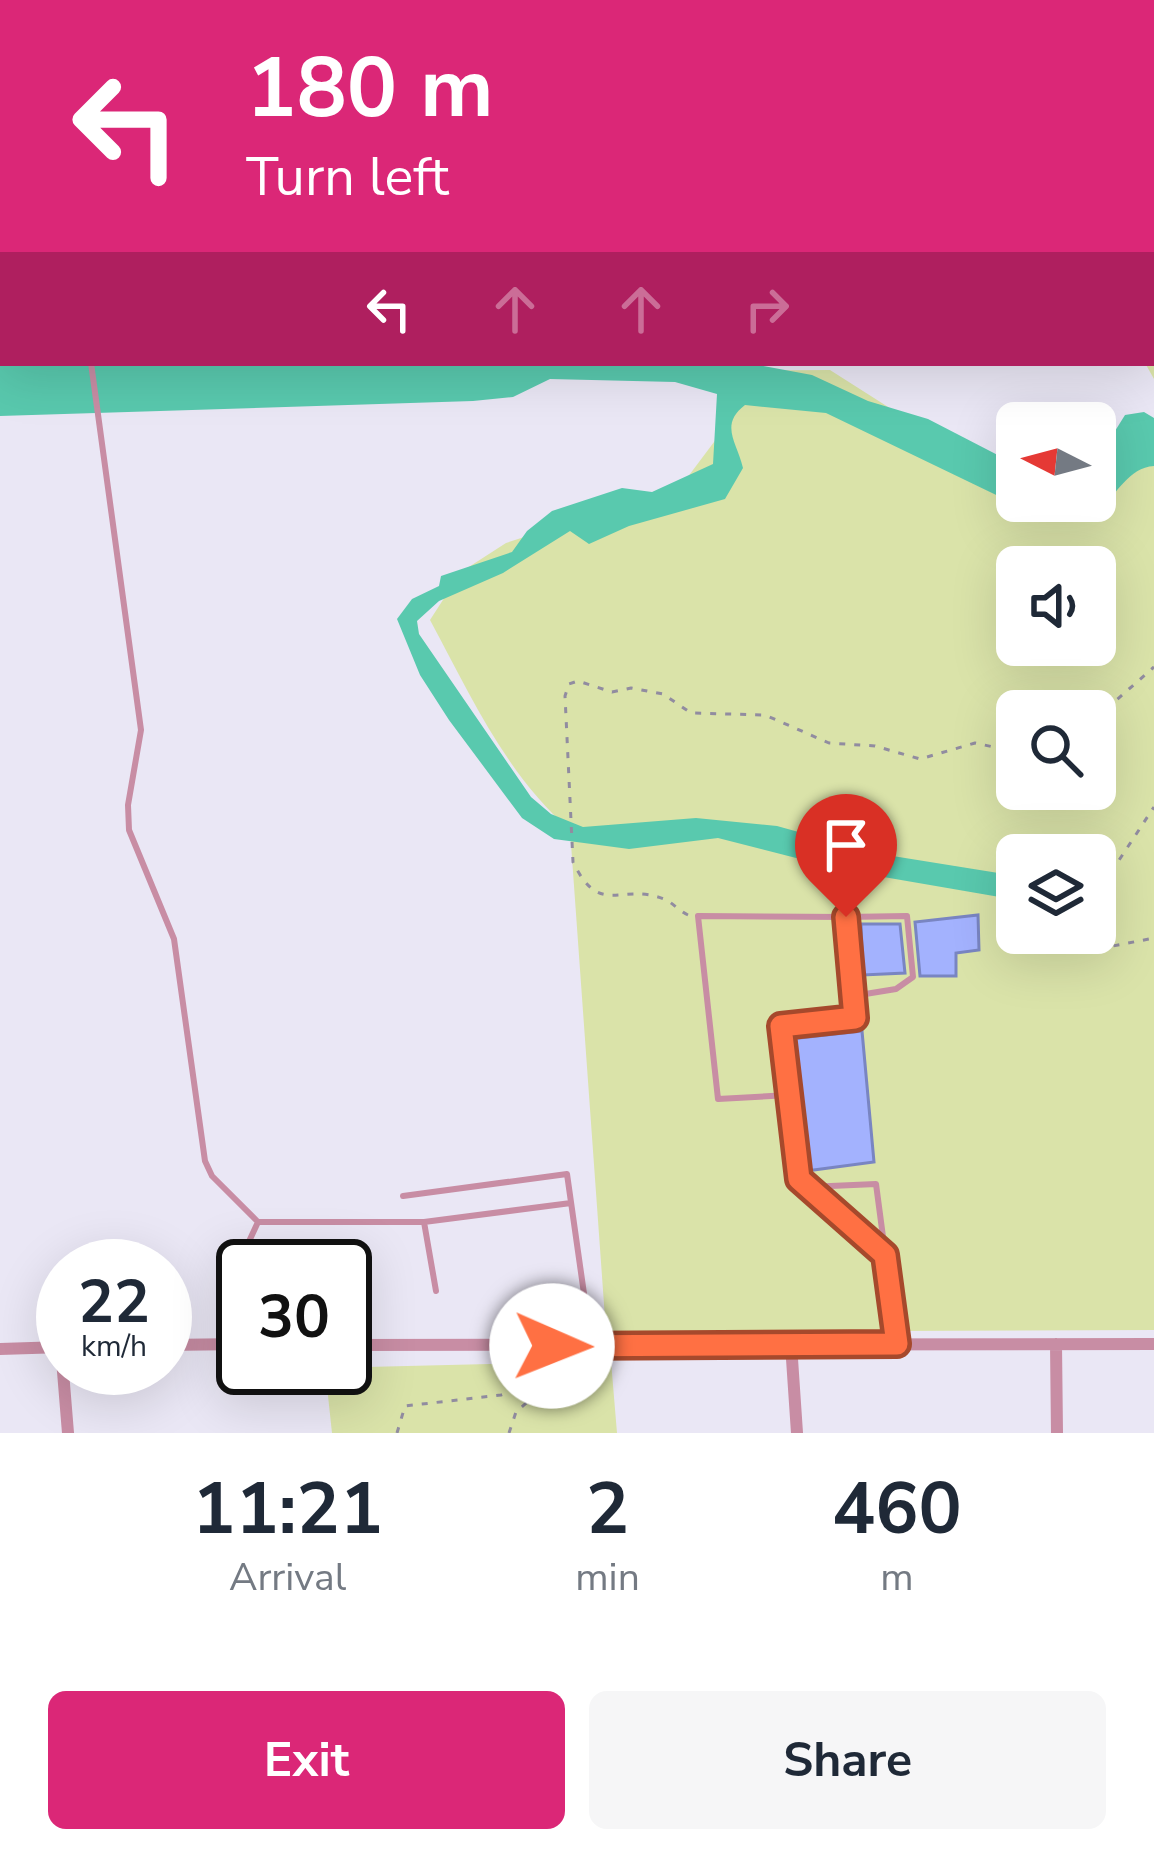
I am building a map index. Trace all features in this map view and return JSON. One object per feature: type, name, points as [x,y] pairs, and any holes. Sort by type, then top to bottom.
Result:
[{"type":"street","points":[[790,1344],[797,1433]]},
{"type":"street","points":[[1056,1344],[1057,1433]]},
{"type":"street","points":[[372,1345],[1154,1344]]},
{"type":"street","points":[[0,1349],[36,1348]]},
{"type":"street","points":[[65,1395],[68,1433]]},
{"type":"lane","points":[[91,366],[141,730],[128,805],[129,830],[174,939],[205,1161],[212,1176],[258,1222],[424,1222],[571,1202]]},
{"type":"lane","points":[[789,1095],[718,1100],[698,916],[907,916],[913,977],[896,989],[853,997]]},
{"type":"lane","points":[[846,917],[855,1018],[781,1026],[799,1179],[885,1255]]},
{"type":"lane","points":[[403,1196],[567,1174],[591,1346]]},
{"type":"lane","points":[[808,1187],[876,1184],[897,1344]]},
{"type":"lane","points":[[250,1239],[258,1222]]},
{"type":"lane","points":[[424,1222],[436,1292]]},
{"type":"path","points":[[1116,700],[1154,667]]},
{"type":"path","points":[[698,916],[658,897],[592,893],[573,862],[565,688],[578,680],[612,692],[632,688],[663,694],[692,713],[765,715],[830,743],[875,746],[920,759],[975,742],[996,747]]},
{"type":"path","points":[[1116,865],[1154,807]]},
{"type":"path","points":[[1116,943],[1154,938]]},
{"type":"path","points":[[397,1433],[405,1406],[501,1395],[591,1360],[591,1346]]},
{"type":"path","points":[[509,1433],[516,1412],[559,1376]]},
{"type":"shaded area","points":[[0,366],[763,366],[812,375],[868,401],[928,419],[996,454],[996,495],[826,413],[745,405],[731,427],[743,468],[725,499],[629,526],[589,544],[570,531],[503,573],[439,601],[417,621],[419,634],[531,797],[551,814],[583,827],[696,818],[777,826],[874,853],[996,873],[996,896],[843,870],[718,838],[629,849],[554,839],[522,818],[420,675],[397,619],[412,599],[439,586],[441,576],[512,552],[527,531],[552,511],[622,488],[652,492],[713,464],[717,394],[675,382],[550,379],[513,397],[0,416]]},
{"type":"shaded area","points":[[830,370],[996,476],[996,522],[1116,522],[1116,444],[1131,432],[1154,454],[1154,1330],[606,1332],[570,830],[508,759],[430,620],[461,572],[506,543],[681,486],[720,434],[718,371]]},
{"type":"shaded area","points":[[1144,412],[1154,418],[1154,466],[1134,473],[1116,491],[1116,429],[1125,415]]},
{"type":"shaded area","points":[[611,1361],[617,1433],[332,1433],[328,1395],[372,1395],[372,1367]]},
{"type":"building","points":[[978,915],[979,950],[956,953],[956,976],[920,976],[915,922]]},
{"type":"building","points":[[861,924],[900,924],[905,973],[863,975]]},
{"type":"building","points":[[862,1031],[874,1162],[806,1171],[790,1039]]},
{"type":"route","points":[[552,1346],[897,1344],[885,1255],[799,1179],[781,1026],[855,1018],[846,917]]}]
